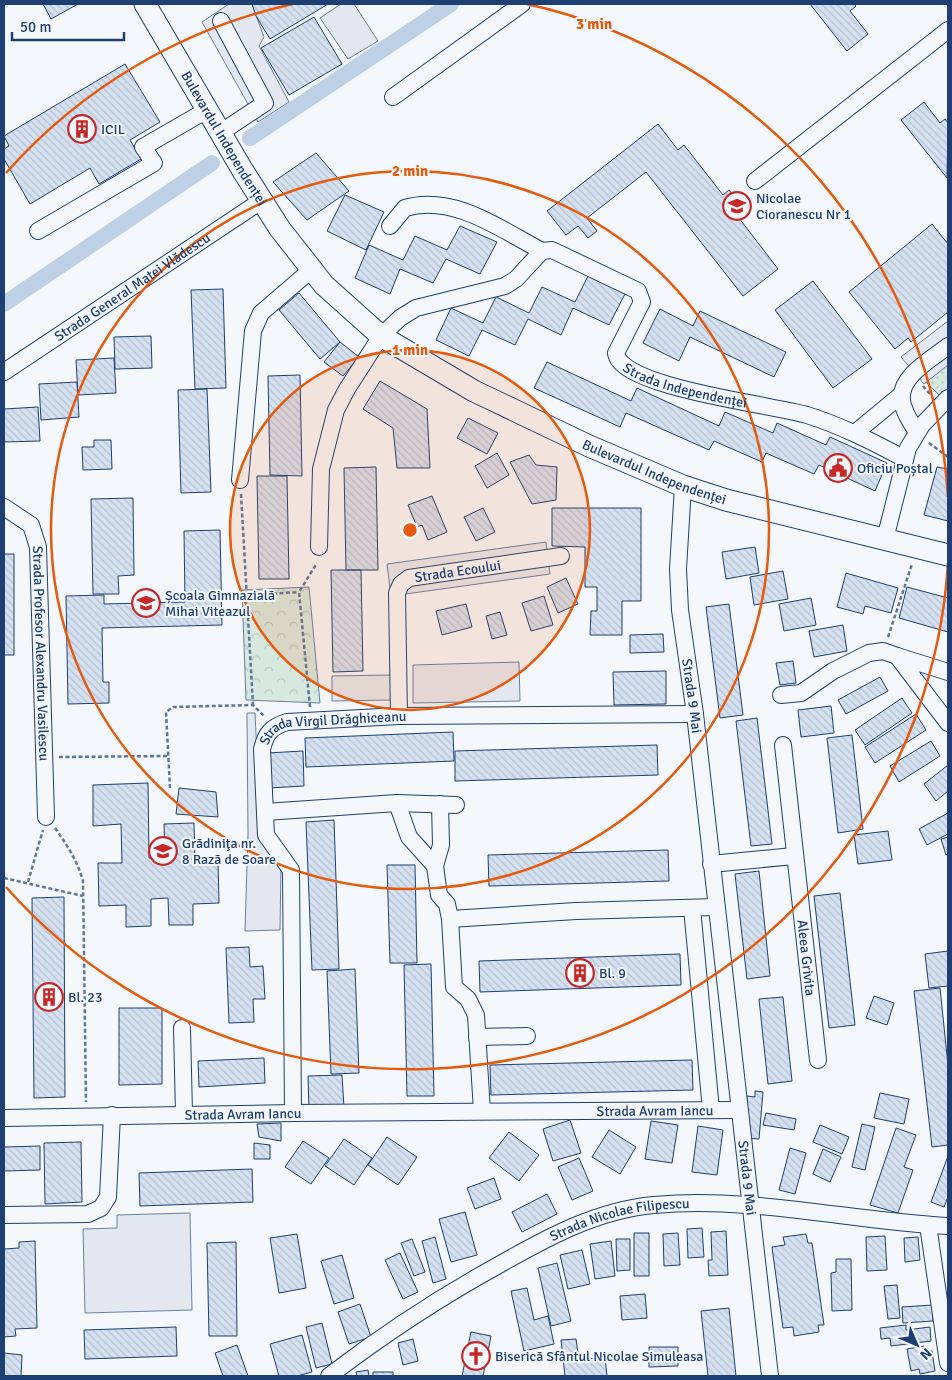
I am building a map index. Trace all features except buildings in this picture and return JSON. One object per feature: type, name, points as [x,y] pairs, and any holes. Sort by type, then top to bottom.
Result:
[{"type":"main road","name":"Bulevardul Independenței","points":[[145,4],[261,201],[311,270],[350,310],[381,336],[474,391],[589,446],[683,486],[735,502],[948,555]]},
{"type":"street","points":[[393,97],[522,4]]},
{"type":"street","points":[[220,133],[265,103],[221,21]]},
{"type":"street","points":[[755,181],[948,30]]},
{"type":"street","points":[[38,231],[154,162],[144,147],[207,110]]},
{"type":"street","name":"Strada General Matei Vlădescu","points":[[4,372],[261,201]]},
{"type":"street","points":[[320,546],[321,469],[336,410],[347,389],[381,336],[400,318],[416,308],[505,286],[516,279],[542,251],[468,212],[451,208],[423,205],[405,208],[390,226]]},
{"type":"street","name":"Strada Independenței","points":[[542,251],[552,250],[638,291],[642,296],[642,302],[616,353],[617,359],[628,369],[669,385],[805,414],[855,434],[905,459]]},
{"type":"street","points":[[240,480],[253,332],[261,313],[311,270]]},
{"type":"street","points":[[855,434],[948,346]]},
{"type":"street","points":[[906,384],[902,402],[917,432]]},
{"type":"street","points":[[885,539],[905,459],[917,432],[944,402]]},
{"type":"street","name":"Strada 9 Mai","points":[[683,486],[678,570],[680,610],[695,714],[770,1376]]},
{"type":"street","name":"Strada Profesor Alexandru Vasilescu","points":[[4,507],[31,525],[37,540],[46,817]]},
{"type":"street","name":"Strada Ecoului","points":[[399,716],[397,594],[401,584],[409,578],[560,556]]},
{"type":"street","points":[[782,695],[801,694],[832,671],[869,653],[890,653],[948,672]]},
{"type":"street","points":[[890,653],[948,722]]},
{"type":"street","points":[[948,698],[946,712],[948,722]]},
{"type":"street","name":"Strada Virgil Drăghiceanu","points":[[292,1113],[291,870],[266,835],[262,749],[265,737],[274,726],[287,722],[399,716],[695,714]]},
{"type":"street","name":"Aleea Grivita","points":[[783,745],[818,1060]]},
{"type":"street","points":[[265,812],[397,803],[456,805]]},
{"type":"street","points":[[397,803],[409,837],[435,866]]},
{"type":"street","points":[[440,804],[441,845],[435,866],[439,895],[447,904],[450,919],[454,986],[468,999],[476,1015],[482,1111]]},
{"type":"street","points":[[711,864],[794,856]]},
{"type":"street","points":[[450,919],[576,911],[716,907]]},
{"type":"street","points":[[692,908],[712,1110]]},
{"type":"street","points":[[699,981],[724,980]]},
{"type":"street","points":[[182,1028],[184,1114]]},
{"type":"street","points":[[477,1037],[527,1036]]},
{"type":"street","name":"Strada Avram Iancu","points":[[4,1118],[184,1114],[739,1110]]},
{"type":"street","points":[[4,1215],[88,1214],[101,1208],[108,1197],[112,1115]]},
{"type":"street","name":"Strada Nicolae Filipescu","points":[[330,1376],[376,1340],[433,1301],[562,1231],[606,1214],[629,1208],[683,1204],[750,1205],[948,1226]]},
{"type":"street","points":[[928,1225],[948,1363]]},
{"type":"path","points":[[906,384],[944,402]]},
{"type":"path","points":[[917,432],[948,457]]},
{"type":"path","points":[[240,480],[253,705],[274,726]]},
{"type":"path","points":[[311,721],[300,592],[318,562],[320,546]]},
{"type":"path","points":[[890,653],[913,562]]},
{"type":"path","points":[[247,595],[300,592]]},
{"type":"path","points":[[170,788],[166,712],[168,709],[173,706],[253,705]]},
{"type":"path","points":[[45,757],[168,756]]},
{"type":"path","points":[[28,882],[46,817]]},
{"type":"path","points":[[46,817],[71,849],[83,880],[87,1116]]},
{"type":"path","points":[[4,878],[83,896]]},
{"type":"green space","points":[[948,361],[948,390],[941,397],[925,381]]},
{"type":"green space","points":[[309,587],[320,703],[246,700],[242,590]]},
{"type":"shaded area","points":[[229,4],[252,4],[264,37],[259,46],[289,102],[258,122],[202,22]]},
{"type":"shaded area","points":[[341,4],[354,4],[378,41],[348,59],[320,18]]},
{"type":"shaded area","points":[[948,321],[948,365],[924,384],[901,357]]},
{"type":"shaded area","points":[[546,542],[550,574],[391,596],[387,564]]},
{"type":"shaded area","points":[[519,662],[520,701],[413,703],[413,665]]},
{"type":"shaded area","points":[[391,675],[391,700],[332,701],[332,676]]},
{"type":"shaded area","points":[[247,713],[255,713],[261,839],[281,863],[280,930],[245,931],[248,834]]},
{"type":"shaded area","points":[[190,1213],[192,1310],[85,1313],[83,1229],[117,1228],[117,1215]]},
{"type":"waterway","points":[[250,138],[451,4]]},
{"type":"waterway","points":[[4,304],[212,163]]},
{"type":"place","name":"ICIL","points":[[82,129]]},
{"type":"place","name":"Nicolae Cioranescu Nr 1","points":[[737,206]]},
{"type":"place","name":"Oficiu Poștal","points":[[838,468]]},
{"type":"place","name":"Școala Gimnazială Mihai Viteazul","points":[[146,603]]},
{"type":"place","name":"Grădiniţa nr. 8 Rază de Soare","points":[[163,851]]},
{"type":"place","name":"Bl. 9","points":[[580,973]]},
{"type":"place","name":"Bl. 23","points":[[49,997]]},
{"type":"place","name":"Biserică Sfântul Nicolae Simuleasa","points":[[476,1356]]}]
